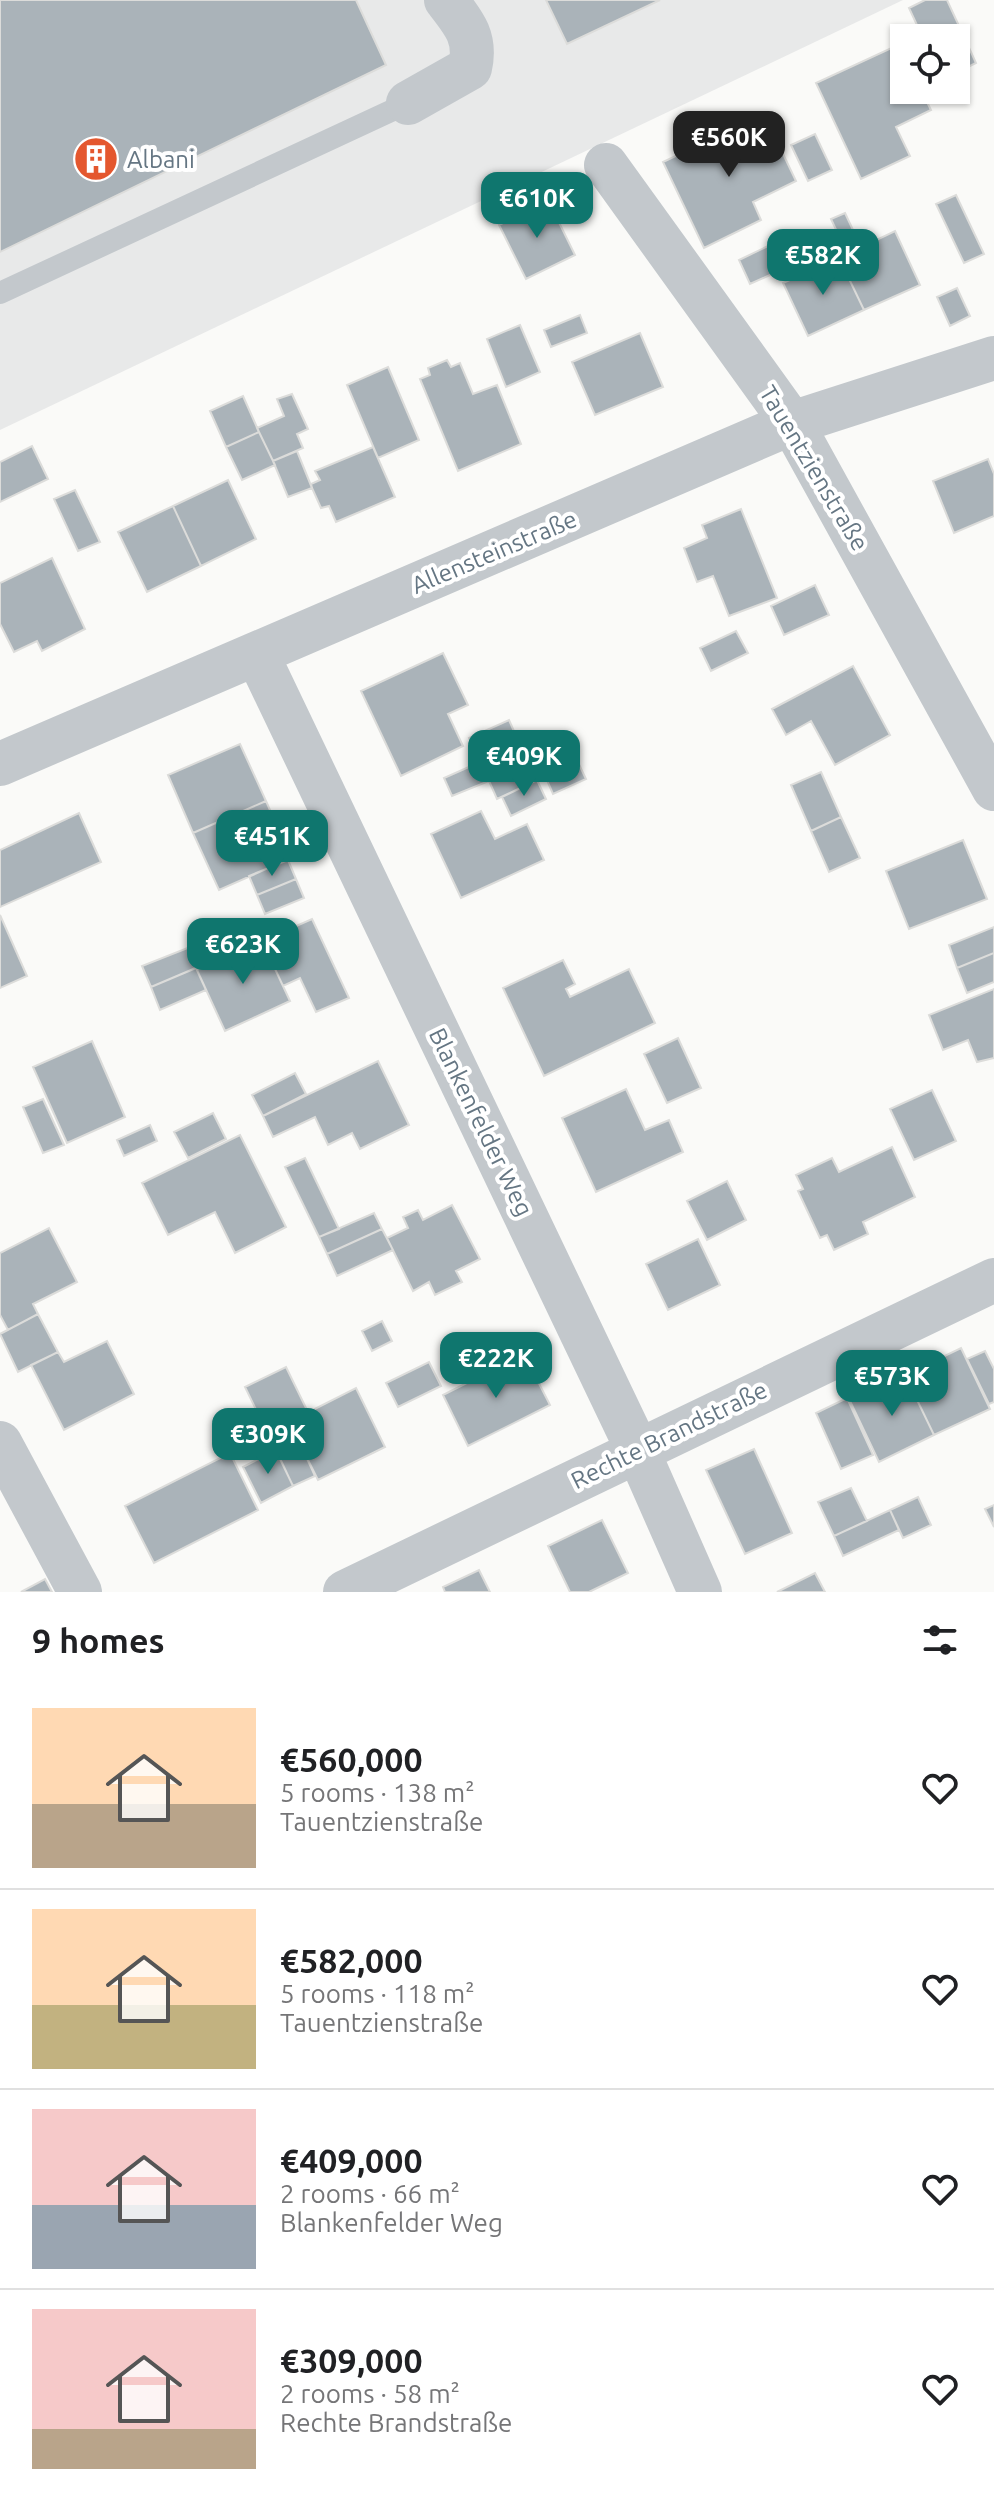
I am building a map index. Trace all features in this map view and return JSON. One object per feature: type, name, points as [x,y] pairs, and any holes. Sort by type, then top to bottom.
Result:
[{"type":"street","points":[[408,103],[470,68],[474,50],[470,32],[446,0]]},
{"type":"street","name":"Tauentzienstraße","points":[[606,165],[792,423],[994,789]]},
{"type":"street","name":"Allensteinstraße","points":[[0,764],[792,423],[994,358]]},
{"type":"street","name":"Blankenfelder Weg","points":[[257,654],[637,1449],[700,1592]]},
{"type":"street","name":"Rechte Brandstraße","points":[[345,1592],[994,1280]]},
{"type":"street","points":[[0,1443],[80,1592]]},
{"type":"lane","points":[[0,293],[408,103]]},
{"type":"shaded area","points":[[0,0],[903,0],[0,430]]},
{"type":"building","name":"Albani","points":[[0,0],[356,0],[386,65],[0,252]]},
{"type":"building","points":[[546,0],[660,0],[567,44]]},
{"type":"building","points":[[925,0],[947,0],[958,24],[916,24],[909,8]]},
{"type":"building","points":[[890,49],[890,104],[928,104],[931,110],[896,127],[910,156],[861,179],[816,83]]},
{"type":"building","points":[[970,50],[976,63],[970,66]]},
{"type":"building","points":[[764,114],[796,181],[753,202],[761,220],[704,248],[663,162]]},
{"type":"building","points":[[815,134],[832,170],[808,181],[791,145]]},
{"type":"building","points":[[956,195],[984,254],[964,263],[936,204]]},
{"type":"building","points":[[548,200],[575,255],[526,279],[499,225]]},
{"type":"building","points":[[845,213],[853,230],[839,236],[831,219]]},
{"type":"building","points":[[895,231],[920,285],[864,310],[839,258]]},
{"type":"building","points":[[789,236],[801,261],[750,284],[739,260]]},
{"type":"building","points":[[839,258],[864,310],[808,336],[783,283]]},
{"type":"building","points":[[957,288],[970,316],[950,326],[937,297]]},
{"type":"building","points":[[580,315],[587,333],[551,347],[544,330]]},
{"type":"building","points":[[520,325],[540,372],[506,387],[487,339]]},
{"type":"building","points":[[640,333],[663,387],[595,415],[572,362]]},
{"type":"building","points":[[447,360],[451,367],[460,363],[473,394],[497,385],[521,444],[458,471],[420,379],[430,375],[428,368]]},
{"type":"building","points":[[388,367],[419,440],[378,458],[347,385]]},
{"type":"building","points":[[292,394],[308,429],[297,434],[303,448],[273,461],[257,428],[284,416],[277,399]]},
{"type":"building","points":[[243,396],[259,432],[226,447],[210,411]]},
{"type":"building","points":[[259,432],[275,465],[242,480],[226,447]]},
{"type":"building","points":[[32,446],[48,479],[0,502],[0,462]]},
{"type":"building","points":[[373,447],[395,497],[336,522],[329,506],[321,508],[312,488],[311,484],[320,480],[315,471]]},
{"type":"building","points":[[297,451],[312,488],[288,497],[273,461]]},
{"type":"building","points":[[988,459],[994,474],[994,516],[954,533],[933,481]]},
{"type":"building","points":[[228,480],[256,539],[201,566],[173,506]]},
{"type":"building","points":[[75,490],[100,542],[78,551],[54,499]]},
{"type":"building","points":[[173,506],[201,566],[147,592],[118,532]]},
{"type":"building","points":[[741,509],[777,598],[729,616],[713,576],[697,582],[684,548],[707,538],[702,525]]},
{"type":"building","points":[[52,558],[85,629],[42,651],[37,641],[14,652],[0,624],[0,583]]},
{"type":"building","points":[[815,585],[829,615],[784,635],[771,606]]},
{"type":"building","points":[[736,631],[748,653],[711,671],[700,648]]},
{"type":"building","points":[[443,653],[468,705],[448,714],[463,746],[401,776],[361,691]]},
{"type":"building","points":[[853,666],[890,735],[835,765],[811,721],[786,735],[772,709]]},
{"type":"building","points":[[509,720],[528,763],[489,781],[469,738]]},
{"type":"building","points":[[240,744],[266,801],[193,833],[168,775]]},
{"type":"building","points":[[575,756],[586,779],[553,794],[543,771]]},
{"type":"building","points":[[480,762],[489,781],[452,796],[444,778]]},
{"type":"building","points":[[528,763],[537,780],[497,799],[489,781]]},
{"type":"building","points":[[821,772],[841,817],[811,831],[791,785]]},
{"type":"building","points":[[537,780],[546,799],[511,816],[502,797]]},
{"type":"building","points":[[266,801],[291,858],[219,890],[193,833]]},
{"type":"building","points":[[481,811],[495,839],[527,824],[544,860],[461,898],[431,834]]},
{"type":"building","points":[[79,813],[101,862],[0,907],[0,850]]},
{"type":"building","points":[[841,817],[860,858],[829,872],[811,831]]},
{"type":"building","points":[[963,840],[987,899],[909,929],[886,871]]},
{"type":"building","points":[[288,860],[296,879],[257,895],[249,876]]},
{"type":"building","points":[[296,879],[304,898],[265,914],[257,895]]},
{"type":"building","points":[[0,915],[27,976],[0,988]]},
{"type":"building","points":[[312,919],[349,998],[316,1012],[300,978],[283,986],[262,941]]},
{"type":"building","points":[[994,927],[994,953],[957,968],[949,945]]},
{"type":"building","points":[[262,941],[290,1001],[225,1031],[197,970]]},
{"type":"building","points":[[190,947],[198,967],[151,987],[142,966]]},
{"type":"building","points":[[994,953],[994,982],[967,993],[957,968]]},
{"type":"building","points":[[563,960],[575,984],[566,989],[570,997],[629,969],[655,1023],[544,1076],[503,988]]},
{"type":"building","points":[[196,968],[206,990],[160,1010],[151,987]]},
{"type":"building","points":[[994,989],[994,1058],[977,1062],[968,1040],[943,1050],[929,1015]]},
{"type":"building","points":[[678,1038],[701,1088],[667,1103],[644,1054]]},
{"type":"building","points":[[92,1041],[125,1117],[67,1143],[33,1067]]},
{"type":"building","points":[[378,1061],[409,1125],[360,1149],[352,1133],[328,1145],[315,1117],[273,1137],[263,1116]]},
{"type":"building","points":[[295,1073],[306,1094],[263,1116],[252,1095]]},
{"type":"building","points":[[626,1089],[645,1130],[669,1120],[683,1152],[596,1192],[562,1118]]},
{"type":"building","points":[[932,1090],[956,1141],[914,1160],[890,1109]]},
{"type":"building","points":[[43,1099],[64,1145],[43,1153],[23,1107]]},
{"type":"building","points":[[213,1113],[226,1139],[188,1158],[174,1132]]},
{"type":"building","points":[[150,1125],[157,1141],[124,1156],[117,1140]]},
{"type":"building","points":[[240,1135],[286,1227],[235,1253],[215,1212],[168,1235],[142,1183]]},
{"type":"building","points":[[892,1147],[915,1197],[863,1222],[868,1234],[834,1250],[827,1235],[820,1238],[798,1191],[803,1189],[796,1175],[832,1158],[839,1172]]},
{"type":"building","points":[[305,1158],[339,1229],[319,1237],[285,1167]]},
{"type":"building","points":[[727,1181],[746,1220],[707,1240],[687,1201]]},
{"type":"building","points":[[452,1205],[480,1259],[456,1271],[462,1282],[435,1295],[429,1282],[413,1291],[387,1238],[408,1228],[403,1217],[418,1210],[423,1220]]},
{"type":"building","points":[[374,1213],[382,1229],[327,1254],[319,1237]]},
{"type":"building","points":[[49,1228],[77,1282],[33,1304],[38,1314],[8,1330],[0,1315],[0,1253]]},
{"type":"building","points":[[382,1229],[393,1250],[337,1276],[327,1254]]},
{"type":"building","points":[[698,1239],[720,1285],[668,1310],[646,1264]]},
{"type":"building","points":[[38,1314],[58,1352],[18,1372],[0,1334]]},
{"type":"building","points":[[382,1321],[392,1341],[372,1351],[362,1331]]},
{"type":"building","points":[[107,1341],[134,1394],[64,1430],[31,1365],[58,1352],[64,1362]]},
{"type":"building","points":[[961,1348],[990,1409],[934,1435],[905,1375]]},
{"type":"building","points":[[985,1351],[994,1369],[994,1402],[989,1404],[967,1359]]},
{"type":"building","points":[[524,1354],[550,1405],[468,1446],[443,1395]]},
{"type":"building","points":[[429,1362],[441,1386],[398,1407],[386,1383]]},
{"type":"building","points":[[286,1367],[307,1410],[266,1430],[245,1387]]},
{"type":"building","points":[[905,1375],[934,1435],[879,1462],[850,1401]]},
{"type":"building","points":[[356,1388],[385,1447],[318,1480],[289,1422]]},
{"type":"building","points":[[847,1398],[873,1455],[841,1469],[816,1413]]},
{"type":"building","points":[[289,1419],[315,1476],[293,1486],[266,1430]]},
{"type":"building","points":[[754,1449],[792,1533],[745,1554],[706,1470]]},
{"type":"building","points":[[276,1450],[293,1486],[261,1503],[243,1467]]},
{"type":"building","points":[[230,1453],[258,1510],[154,1563],[125,1506]]},
{"type":"building","points":[[851,1488],[867,1521],[834,1536],[818,1502]]},
{"type":"building","points":[[918,1497],[931,1525],[903,1538],[890,1510]]},
{"type":"building","points":[[994,1505],[994,1527],[985,1509]]},
{"type":"building","points":[[890,1510],[899,1530],[843,1556],[834,1536]]},
{"type":"building","points":[[602,1520],[628,1573],[589,1592],[570,1592],[548,1546]]},
{"type":"building","points":[[479,1570],[490,1592],[445,1592],[443,1587]]},
{"type":"building","points":[[815,1573],[825,1592],[777,1592]]},
{"type":"building","points":[[45,1579],[52,1592],[21,1592]]},
{"type":"place","name":"Albani","points":[[96,159]]}]
